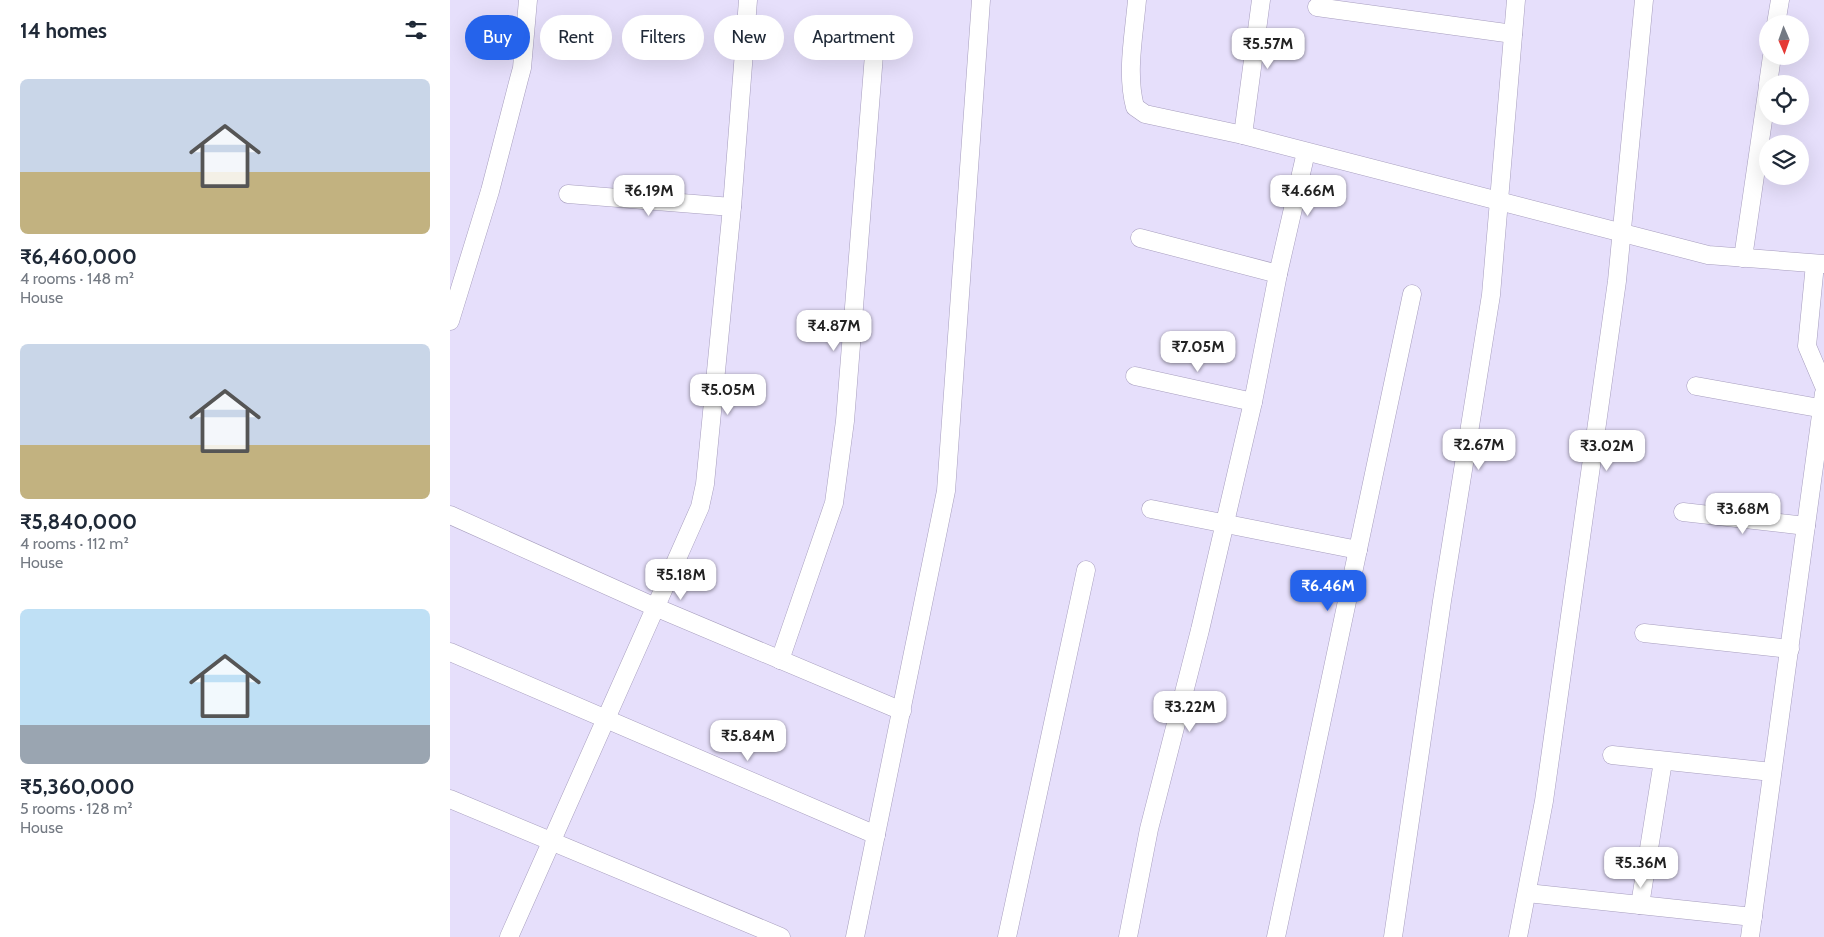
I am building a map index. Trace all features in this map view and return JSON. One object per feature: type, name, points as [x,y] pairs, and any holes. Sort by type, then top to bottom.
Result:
[{"type":"street","points":[[450,321],[490,191],[519,79],[524,52],[528,0]]},
{"type":"street","points":[[509,937],[700,507],[705,484],[732,207],[748,0]]},
{"type":"street","points":[[855,937],[946,492],[981,0]]},
{"type":"street","points":[[1137,0],[1131,92],[1135,107],[1145,114],[1243,135],[1708,255],[1819,264],[1807,346],[1824,386]]},
{"type":"street","points":[[1243,135],[1261,0]]},
{"type":"street","points":[[1394,937],[1444,592],[1491,296],[1516,0]]},
{"type":"street","points":[[1518,937],[1544,801],[1617,281],[1644,0]]},
{"type":"street","points":[[1778,15],[1780,0]]},
{"type":"street","points":[[1317,7],[1513,34]]},
{"type":"street","points":[[780,660],[834,502],[845,421],[874,60]]},
{"type":"street","points":[[1743,258],[1762,125]]},
{"type":"street","points":[[1128,937],[1148,829],[1200,630],[1225,524],[1306,152]]},
{"type":"street","points":[[568,194],[732,207]]},
{"type":"street","points":[[1140,238],[1278,274]]},
{"type":"street","points":[[1276,937],[1412,294]]},
{"type":"street","points":[[1135,376],[1253,402]]},
{"type":"street","points":[[1696,386],[1824,404],[1750,937]]},
{"type":"street","points":[[1151,509],[1358,550]]},
{"type":"street","points":[[1683,512],[1806,526]]},
{"type":"street","points":[[450,515],[655,607],[902,711]]},
{"type":"street","points":[[1007,937],[1086,570]]},
{"type":"street","points":[[1644,633],[1790,649]]},
{"type":"street","points":[[450,652],[876,835]]},
{"type":"street","points":[[1612,755],[1772,772]]},
{"type":"street","points":[[1640,905],[1663,760]]},
{"type":"street","points":[[450,799],[551,843],[781,937]]},
{"type":"street","points":[[1527,892],[1753,917]]}]
